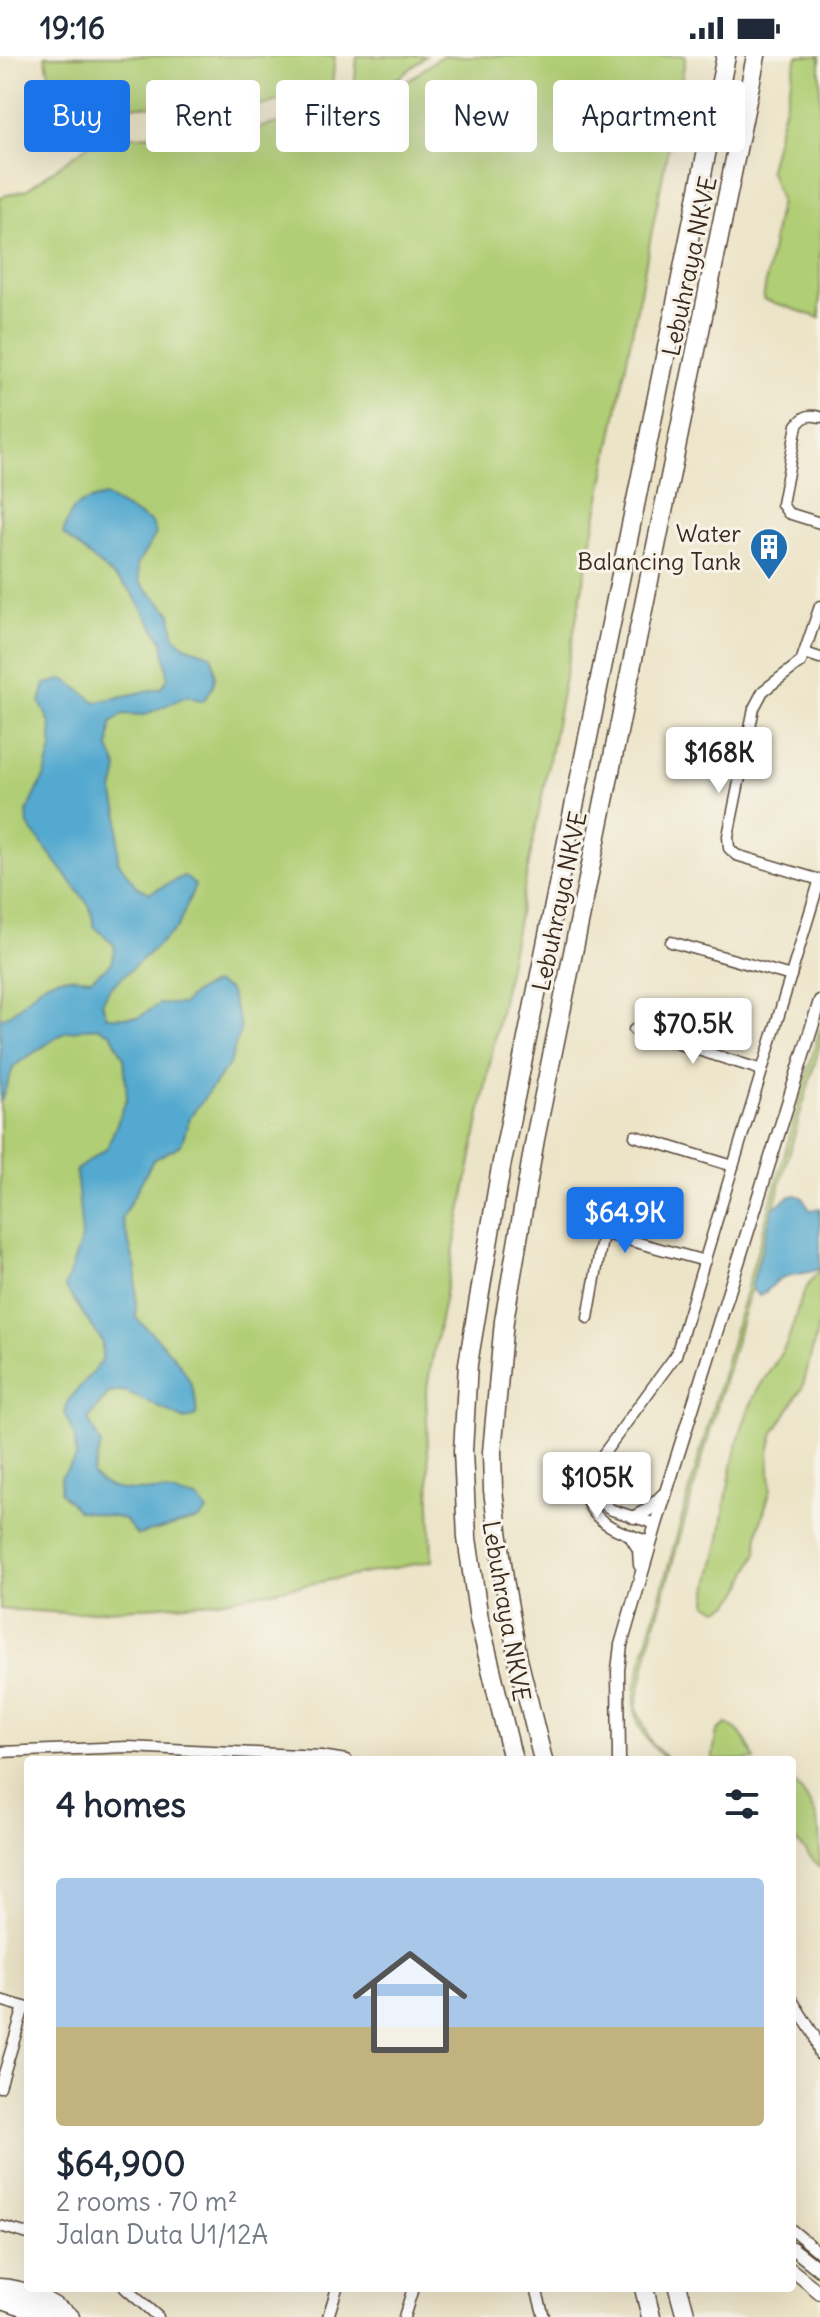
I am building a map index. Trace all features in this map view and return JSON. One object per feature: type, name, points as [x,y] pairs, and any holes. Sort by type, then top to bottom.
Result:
[{"type":"highway","name":"Lebuhraya NKVE","points":[[512,1756],[479,1619],[467,1538],[463,1451],[468,1364],[501,1167],[726,56]]},
{"type":"highway","name":"Lebuhraya NKVE","points":[[542,1756],[518,1659],[493,1490],[492,1452],[504,1321],[535,1139],[756,56]]},
{"type":"highway","points":[[0,2288],[44,2300],[70,2317]]},
{"type":"highway","points":[[645,2292],[651,2317]]},
{"type":"highway","points":[[679,2292],[686,2317]]},
{"type":"highway","points":[[0,2298],[29,2308],[43,2317]]},
{"type":"highway","points":[[0,2309],[21,2317]]},
{"type":"street","points":[[820,417],[804,416],[797,425],[782,504],[788,513],[820,523]]},
{"type":"street","points":[[650,1542],[606,1525],[589,1506],[584,1490],[588,1473],[676,1355],[820,879],[736,855],[729,848],[728,836],[754,708],[763,691],[795,669],[805,653],[820,606]]},
{"type":"street","points":[[805,653],[820,658]]},
{"type":"street","points":[[671,942],[791,976]]},
{"type":"street","points":[[619,1756],[618,1670],[621,1645],[650,1542],[820,1001]]},
{"type":"street","points":[[634,1030],[762,1070]]},
{"type":"street","points":[[635,1136],[733,1166]]},
{"type":"street","points":[[588,1318],[602,1239],[606,1234],[705,1261]]},
{"type":"street","points":[[634,1517],[655,1504],[667,1487]]},
{"type":"street","points":[[584,1490],[612,1510],[656,1524]]},
{"type":"street","points":[[606,1525],[612,1510]]},
{"type":"street","points":[[631,1536],[640,1555],[637,1588]]},
{"type":"street","points":[[0,1752],[128,1747],[250,1756]]},
{"type":"street","points":[[0,2000],[24,2007]]},
{"type":"street","points":[[796,2006],[814,2035],[820,2055]]},
{"type":"street","points":[[0,2087],[24,2014]]},
{"type":"street","points":[[0,2226],[24,2233]]},
{"type":"street","points":[[796,2233],[820,2253]]},
{"type":"street","points":[[796,2251],[820,2270]]},
{"type":"street","points":[[796,2273],[820,2293]]},
{"type":"street","points":[[133,2292],[158,2317]]},
{"type":"street","points":[[328,2317],[336,2292]]},
{"type":"street","points":[[404,2317],[412,2292]]},
{"type":"street","points":[[537,2292],[544,2317]]},
{"type":"green space","points":[[45,56],[335,56],[333,80],[276,80],[276,102],[260,106],[260,80],[146,80],[146,106],[130,106],[130,80],[50,80]]},
{"type":"green space","points":[[357,56],[426,56],[400,77],[355,80]]},
{"type":"green space","points":[[441,56],[686,56],[681,80],[553,80],[553,152],[667,152],[426,1392],[432,1561],[213,1602],[68,1613],[0,1609],[0,197],[26,190],[79,152],[130,152],[130,136],[146,135],[146,152],[260,152],[260,127],[276,124],[276,152],[409,152],[409,80]]},
{"type":"green space","points":[[797,56],[820,56],[820,318],[763,299],[780,200],[769,169]]},
{"type":"green space","points":[[820,1028],[820,1045],[651,1639],[636,1707],[652,1744],[665,1756],[651,1744],[642,1730],[634,1703],[648,1638]]},
{"type":"green space","points":[[820,1270],[820,1320],[803,1386],[773,1435],[769,1453],[771,1488],[758,1532],[757,1552],[741,1590],[730,1604],[718,1609],[707,1604],[708,1587],[741,1430],[755,1395],[787,1342],[807,1286]]},
{"type":"green space","points":[[727,1724],[732,1727],[741,1734],[753,1756],[713,1756],[717,1731]]},
{"type":"green space","points":[[796,1785],[816,1819],[820,1867],[796,1841]]},
{"type":"water","points":[[105,496],[152,523],[156,534],[137,565],[140,583],[171,613],[174,636],[185,646],[211,655],[215,674],[211,690],[203,701],[187,696],[144,715],[124,714],[111,722],[109,747],[118,770],[113,791],[119,817],[118,861],[136,886],[150,893],[184,876],[195,885],[178,927],[109,989],[102,1003],[107,1017],[139,1017],[159,1004],[183,1004],[195,992],[215,983],[229,990],[241,1027],[230,1063],[190,1117],[181,1145],[153,1160],[122,1218],[136,1269],[136,1318],[178,1361],[186,1374],[196,1401],[196,1416],[185,1420],[125,1391],[109,1393],[88,1419],[101,1445],[92,1474],[115,1488],[164,1492],[198,1499],[207,1511],[199,1519],[137,1535],[124,1519],[77,1510],[60,1492],[61,1477],[76,1458],[75,1438],[65,1415],[68,1401],[102,1361],[102,1341],[65,1287],[82,1237],[76,1170],[107,1148],[127,1098],[124,1058],[111,1033],[96,1027],[65,1032],[14,1066],[0,1103],[0,1018],[14,1011],[38,988],[52,980],[67,977],[91,979],[112,963],[115,946],[94,926],[90,907],[28,825],[27,812],[45,775],[52,748],[50,723],[40,702],[45,684],[65,679],[96,702],[161,688],[168,678],[163,642],[130,590],[63,534],[76,507]]},
{"type":"water","points":[[795,1195],[802,1197],[810,1210],[820,1208],[820,1268],[785,1277],[759,1296],[751,1288],[773,1208]]},
{"type":"place","name":"Water Balancing Tank","points":[[769,581]]}]
